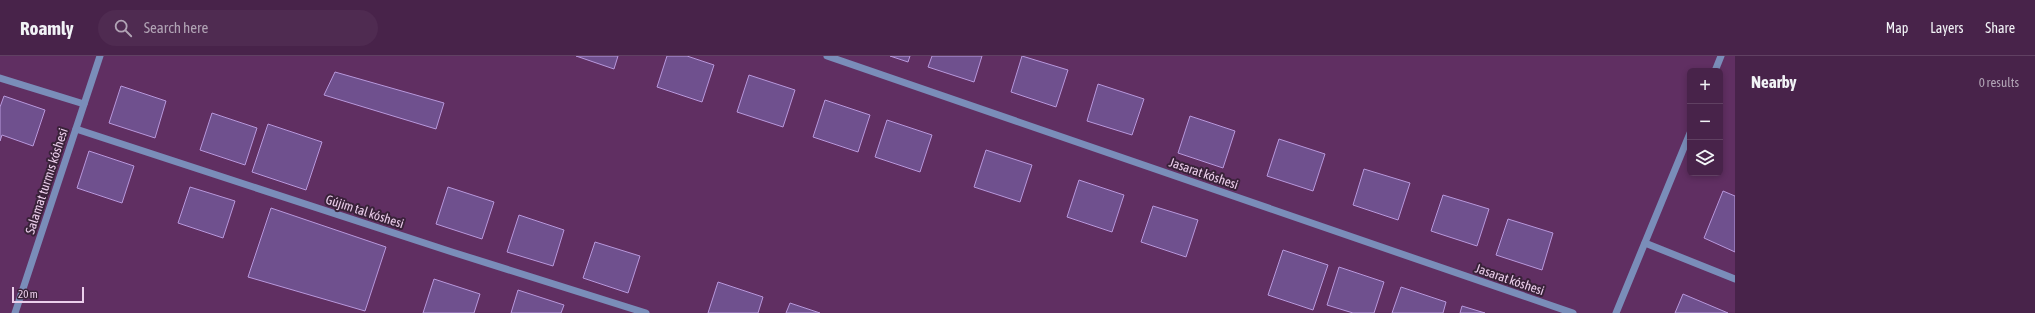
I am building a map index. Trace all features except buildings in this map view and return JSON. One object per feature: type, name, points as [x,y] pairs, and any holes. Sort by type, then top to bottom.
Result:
[{"type":"street","name":"Salamat turmıs kóshesi","points":[[15,313],[100,56]]},
{"type":"street","name":"Jasarat kóshesi","points":[[827,56],[1573,313]]},
{"type":"street","points":[[1716,68],[1722,56]]},
{"type":"street","points":[[0,78],[84,104]]},
{"type":"street","name":"Gújim tal kóshesi","points":[[76,129],[452,252],[646,313]]},
{"type":"street","points":[[1616,313],[1687,140]]},
{"type":"street","points":[[1645,243],[1735,279]]}]
